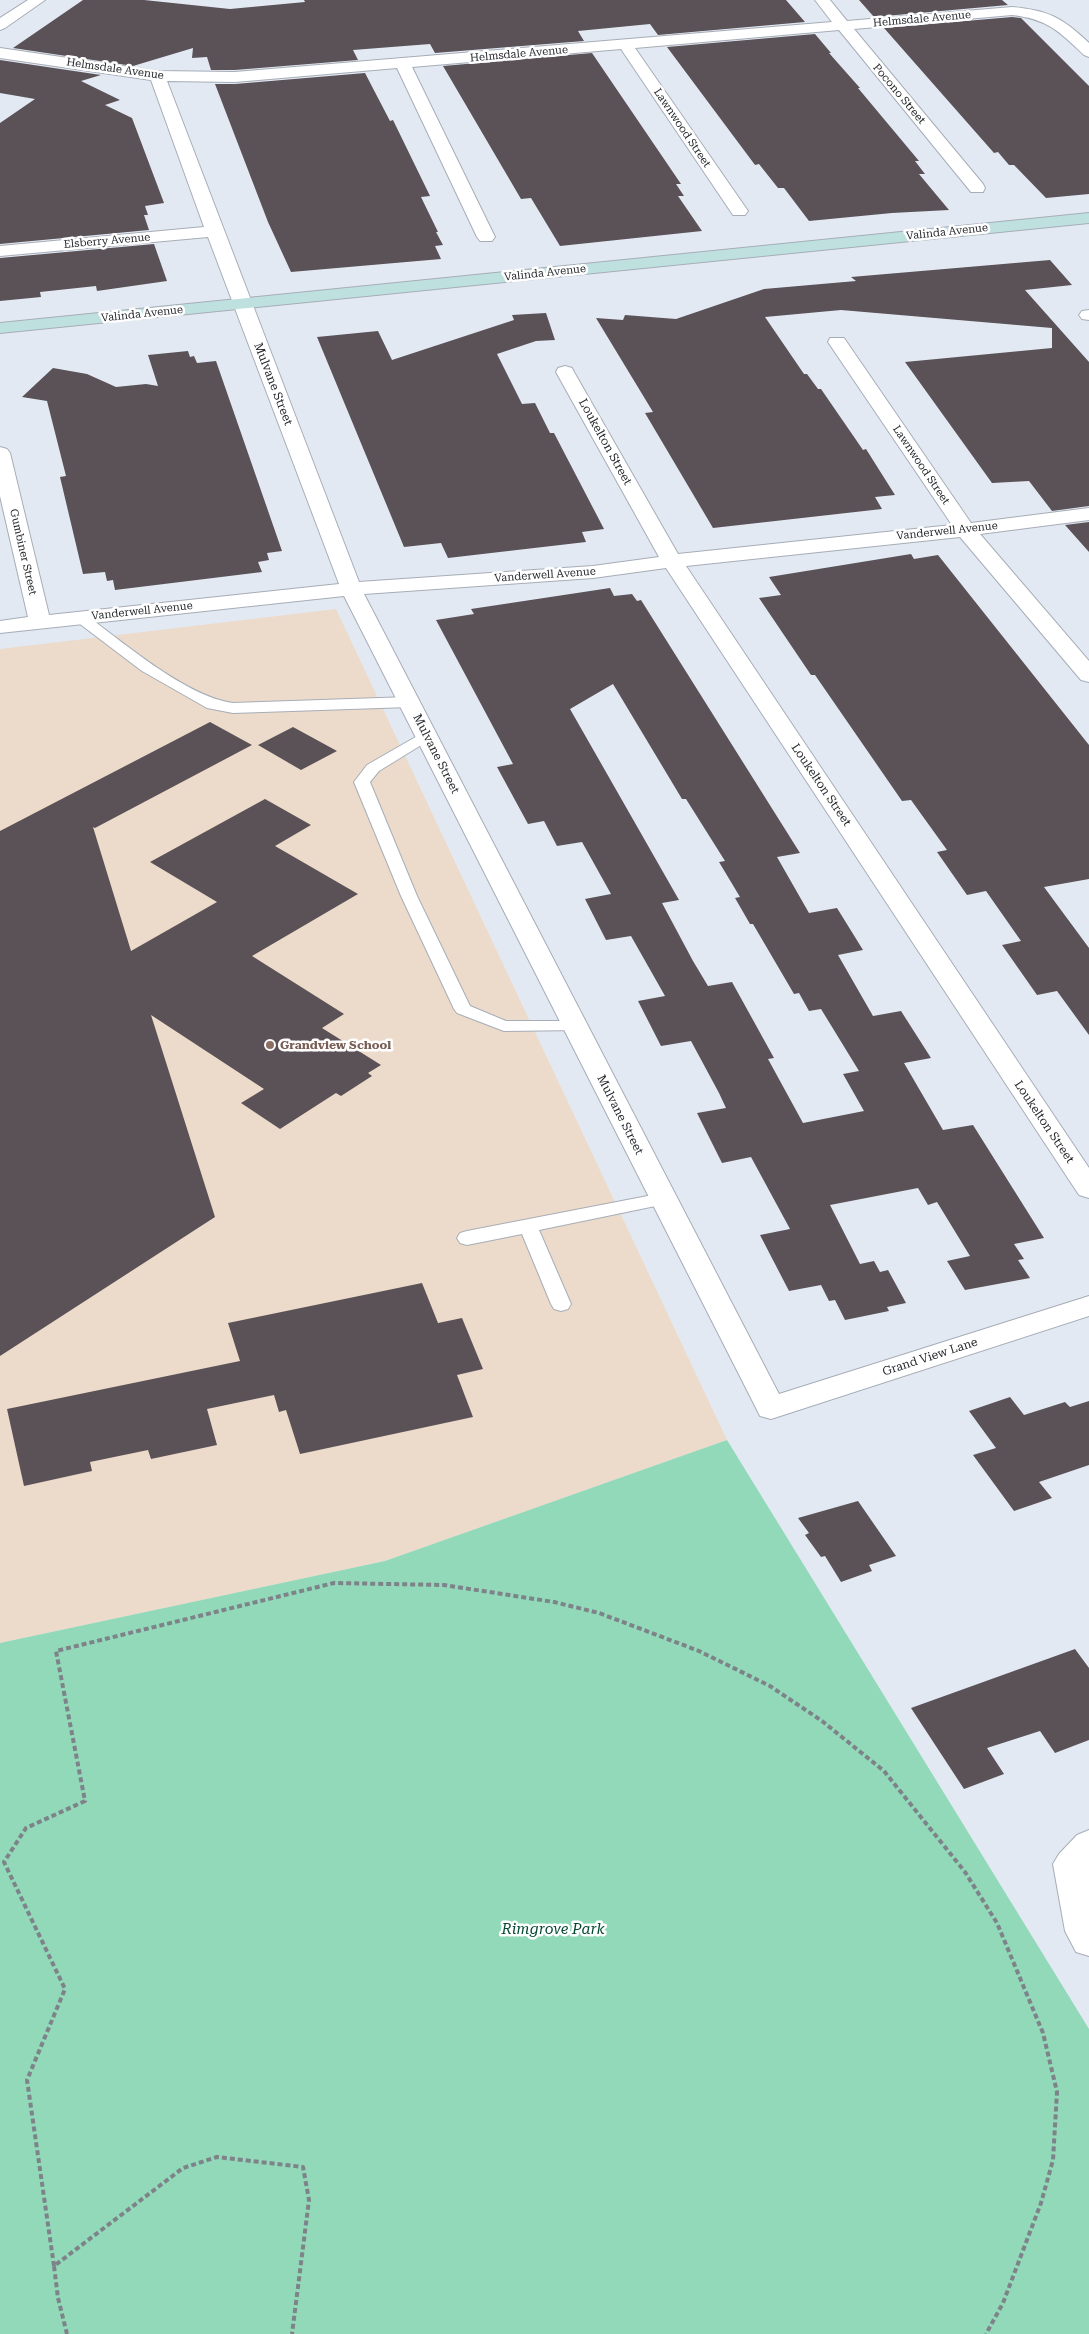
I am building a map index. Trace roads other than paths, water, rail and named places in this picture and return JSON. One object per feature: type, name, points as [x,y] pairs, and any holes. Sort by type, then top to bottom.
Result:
[{"type":"main road","name":"Valinda Avenue","points":[[0,328],[1089,218]]},
{"type":"street","points":[[0,25],[38,0]]},
{"type":"street","name":"Pocono Street","points":[[822,0],[977,188]]},
{"type":"street","name":"Helmsdale Avenue","points":[[0,53],[157,76],[235,77],[1012,11],[1038,13],[1058,22],[1089,52]]},
{"type":"street","name":"Lawnwood Street","points":[[625,44],[739,211]]},
{"type":"street","points":[[403,64],[486,237]]},
{"type":"street","name":"Mulvane Street","points":[[157,76],[214,231],[351,589],[770,1408]]},
{"type":"street","name":"Elsberry Avenue","points":[[0,251],[214,231]]},
{"type":"street","name":"Lawnwood Street","points":[[837,342],[966,530],[1089,675]]},
{"type":"street","name":"Loukelton Street","points":[[566,372],[672,561],[1089,1189]]},
{"type":"street","name":"Gumbiner Street","points":[[0,453],[40,622]]},
{"type":"street","name":"Vanderwell Avenue","points":[[0,627],[351,589],[593,572],[672,561],[966,530],[1089,514]]},
{"type":"street","name":"Grand View Lane","points":[[770,1408],[1089,1306]]},
{"type":"street","points":[[1080,1855],[1083,1932],[1089,1940]]},
{"type":"lane","points":[[80,618],[147,668],[212,705],[233,708],[409,702]]},
{"type":"lane","points":[[426,736],[373,768],[362,782],[409,896],[463,1009],[504,1026],[575,1026]]},
{"type":"lane","points":[[467,1238],[663,1199]]},
{"type":"lane","points":[[528,1226],[561,1304]]},
{"type":"place","name":"Grandview School","points":[[270,1045]]},
{"type":"park label","name":"Rimgrove Park","points":[[553,1930]]}]
